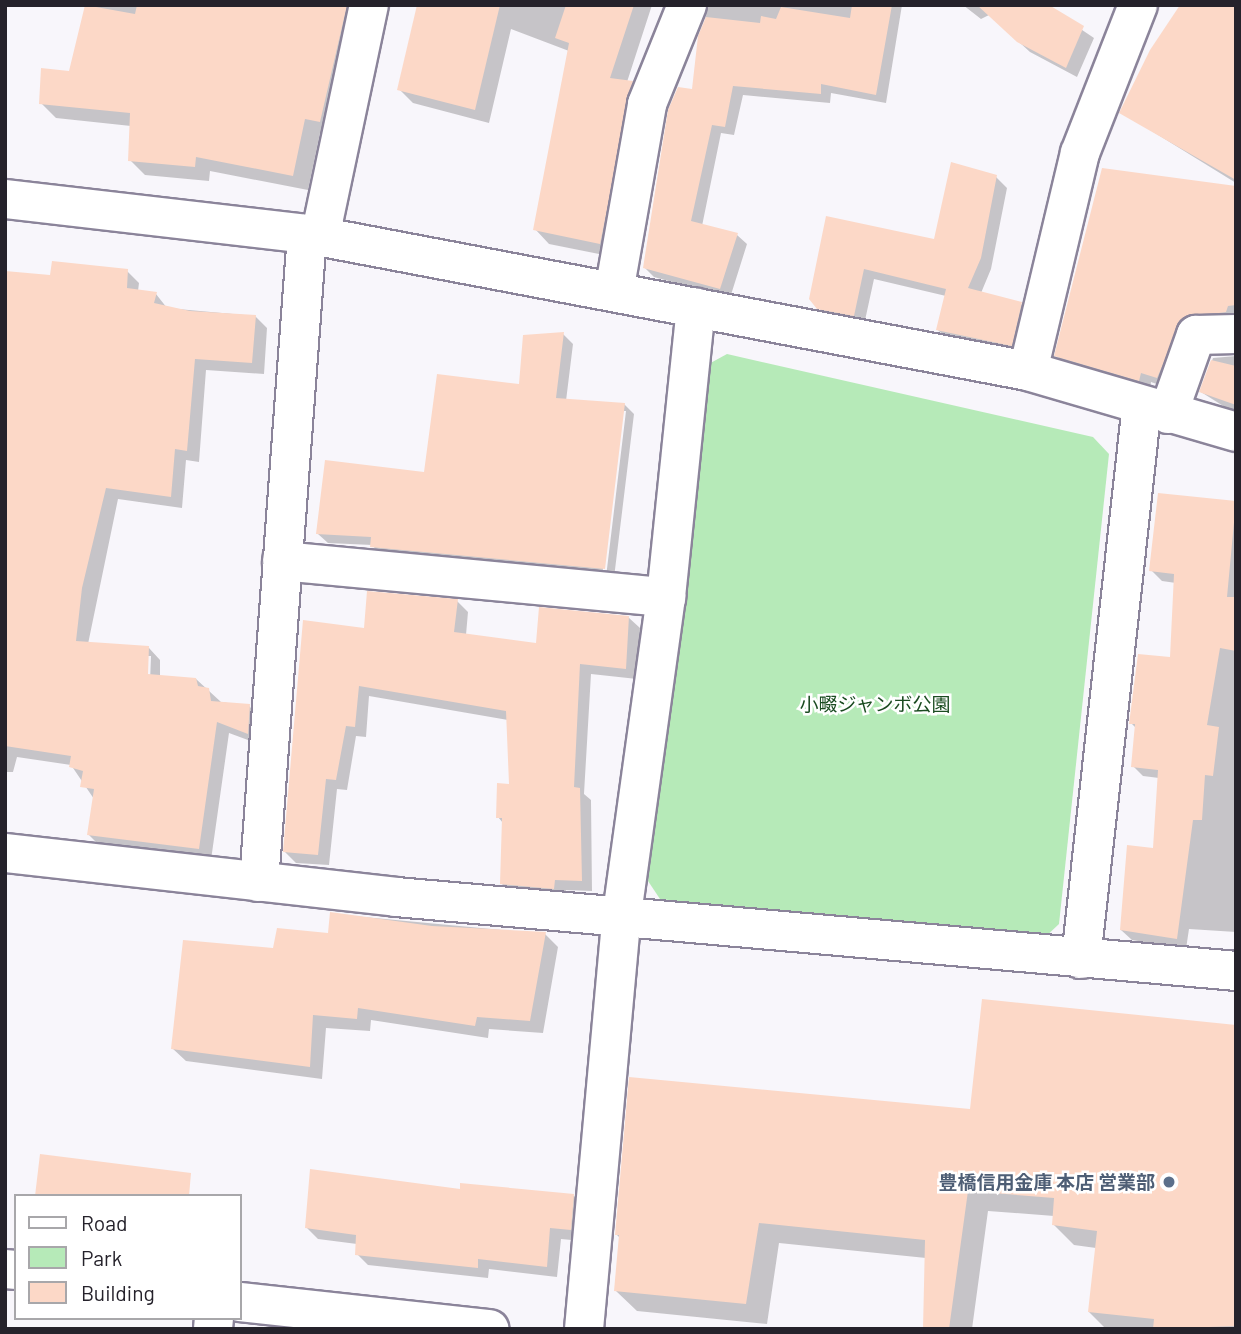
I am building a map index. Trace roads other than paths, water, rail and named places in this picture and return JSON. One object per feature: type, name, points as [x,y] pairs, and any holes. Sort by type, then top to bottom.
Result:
[{"type":"street","points":[[259,882],[282,561],[313,235],[369,5]]},
{"type":"street","points":[[614,292],[647,104],[687,5]]},
{"type":"street","points":[[1028,372],[1080,153],[1138,5]]},
{"type":"street","points":[[5,199],[313,235],[1028,372],[1236,432]]},
{"type":"street","points":[[584,1329],[622,914],[666,597],[696,308]]},
{"type":"street","points":[[1081,959],[1155,410],[1196,335],[1236,334]]},
{"type":"street","points":[[282,561],[666,597]]},
{"type":"street","points":[[5,853],[259,882],[1081,959],[1236,971]]},
{"type":"street","points":[[242,1302],[490,1329]]},
{"type":"place","name":"豊橋信用金庫 本店 営業部","points":[[1169,1182]]},
{"type":"park label","name":"小畷ジャンボ公園","points":[[875,704]]}]
